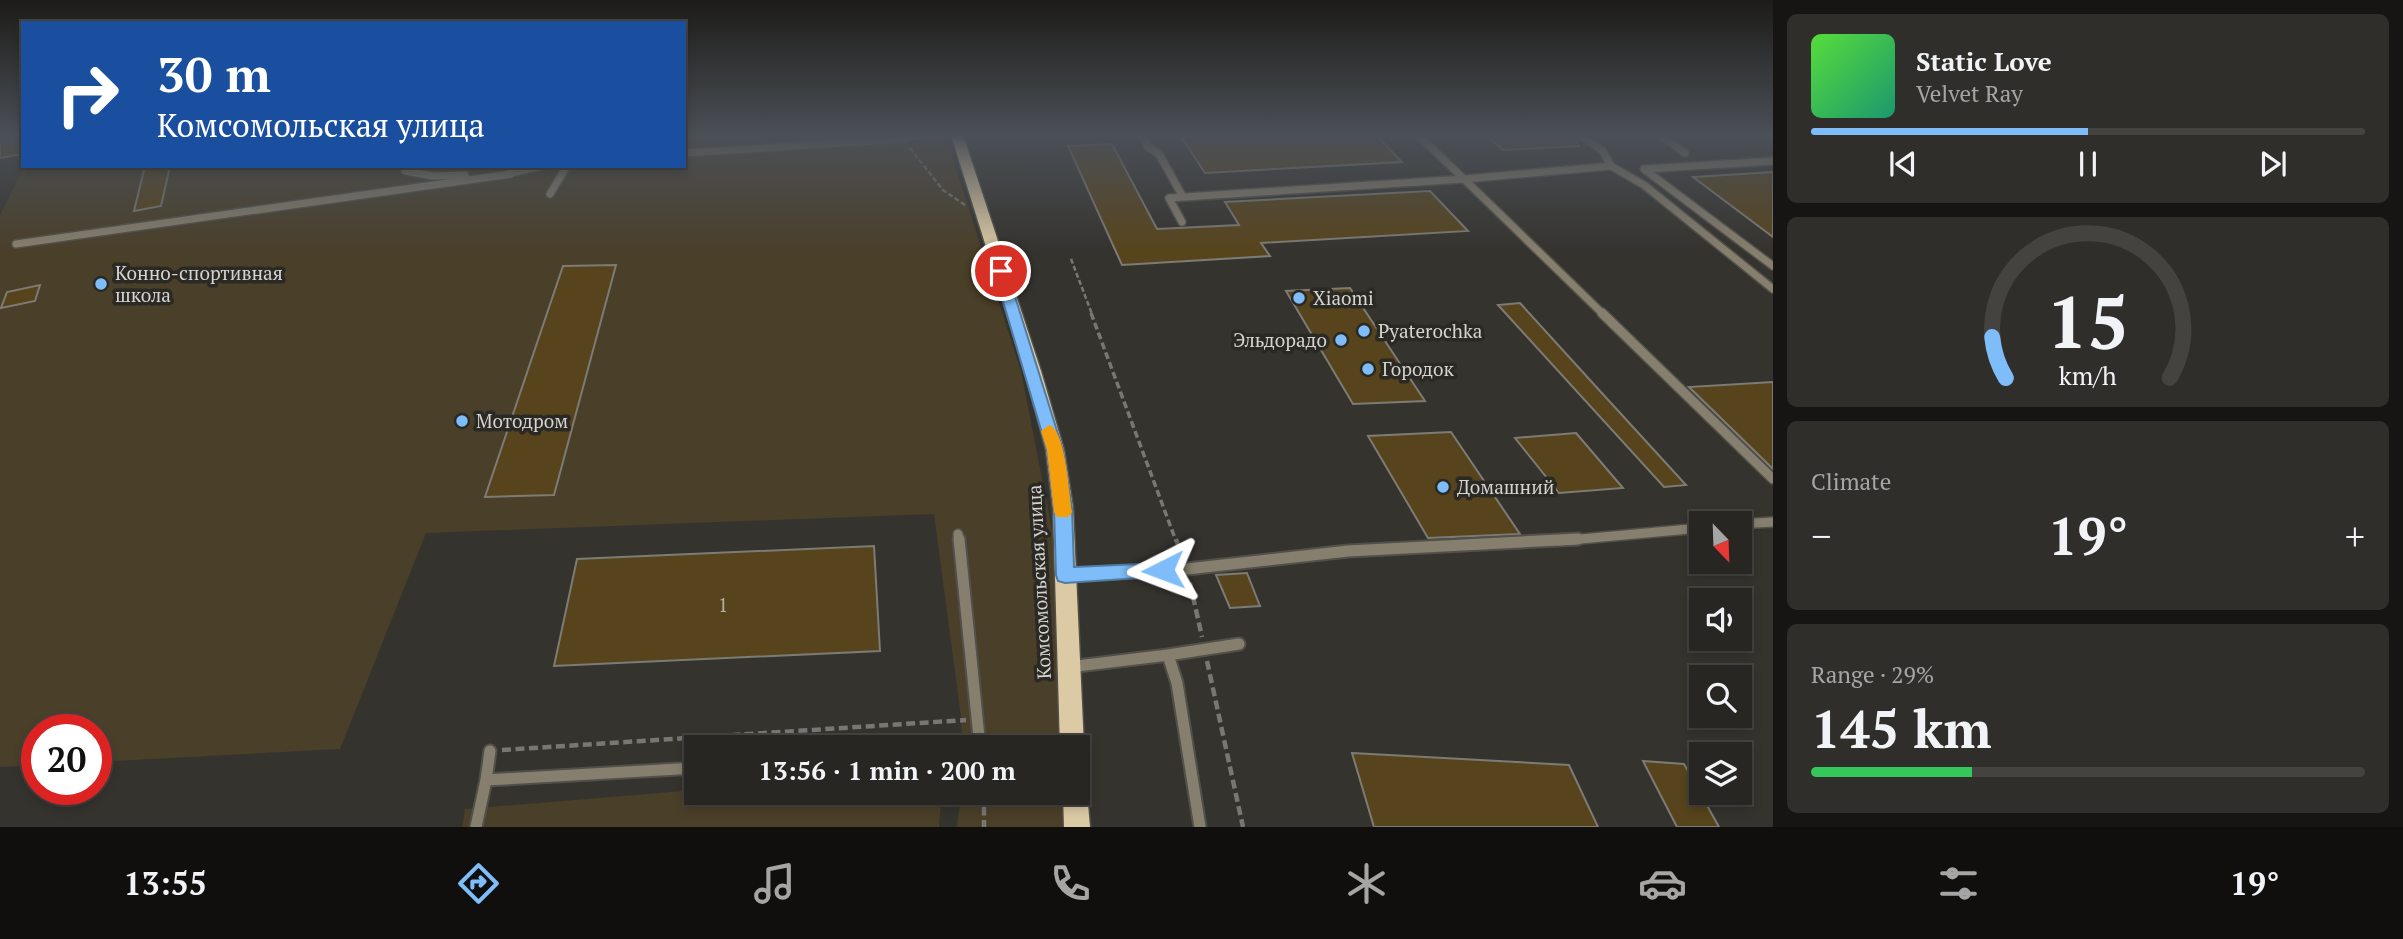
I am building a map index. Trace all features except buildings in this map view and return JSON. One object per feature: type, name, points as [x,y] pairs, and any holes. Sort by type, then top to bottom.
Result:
[{"type":"main road","name":"Комсомольская улица","points":[[970,174],[1055,450],[1063,508],[1071,735]]},
{"type":"main road","points":[[1075,805],[1077,827]]},
{"type":"lane","points":[[420,174],[433,176],[511,174]]},
{"type":"lane","points":[[16,244],[511,174]]},
{"type":"lane","points":[[550,194],[562,174]]},
{"type":"lane","points":[[1170,174],[1183,197]]},
{"type":"lane","points":[[1458,174],[1773,479]]},
{"type":"lane","points":[[1182,222],[1169,198],[1525,174]]},
{"type":"lane","points":[[1628,174],[1773,289]]},
{"type":"lane","points":[[1650,174],[1773,266]]},
{"type":"lane","points":[[1752,523],[1773,522]]},
{"type":"lane","points":[[1065,575],[1187,569],[1348,551],[1535,543],[1689,529]]},
{"type":"lane","points":[[958,534],[980,735]]},
{"type":"lane","points":[[1068,667],[1239,644]]},
{"type":"lane","points":[[1168,655],[1183,719],[1200,827]]},
{"type":"lane","points":[[476,827],[490,751]]},
{"type":"lane","points":[[486,780],[684,769]]},
{"type":"path","points":[[930,174],[943,190],[985,221]]},
{"type":"path","points":[[1071,259],[1183,558]]},
{"type":"path","points":[[490,751],[979,719]]},
{"type":"path","points":[[984,805],[984,827]]},
{"type":"shaded area","name":"Мотодром","points":[[21,174],[957,174],[1021,371],[1055,545],[1066,735],[962,735],[934,514],[426,533],[340,749],[112,761],[112,714],[21,714],[21,766],[0,767],[0,215]]},
{"type":"shaded area","points":[[684,791],[684,805],[941,805],[939,827],[462,827],[465,809]]},
{"type":"shaded area","points":[[960,805],[1070,805],[1071,827],[957,827]]},
{"type":"slow traffic","points":[[1049,431],[1055,450],[1063,512]]},
{"type":"place","name":"Конно-спортивная школа","points":[[101,284]]},
{"type":"place","name":"Xiaomi","points":[[1299,298]]},
{"type":"place","name":"Pyaterochka","points":[[1364,331]]},
{"type":"place","name":"Эльдорадо","points":[[1341,340]]},
{"type":"place","name":"Городок","points":[[1368,369]]},
{"type":"place","name":"Мотодром","points":[[462,421]]},
{"type":"place","name":"Домашний","points":[[1443,487]]},
{"type":"route","points":[[1001,271],[1055,450],[1063,508],[1065,575],[1163,570]]}]
